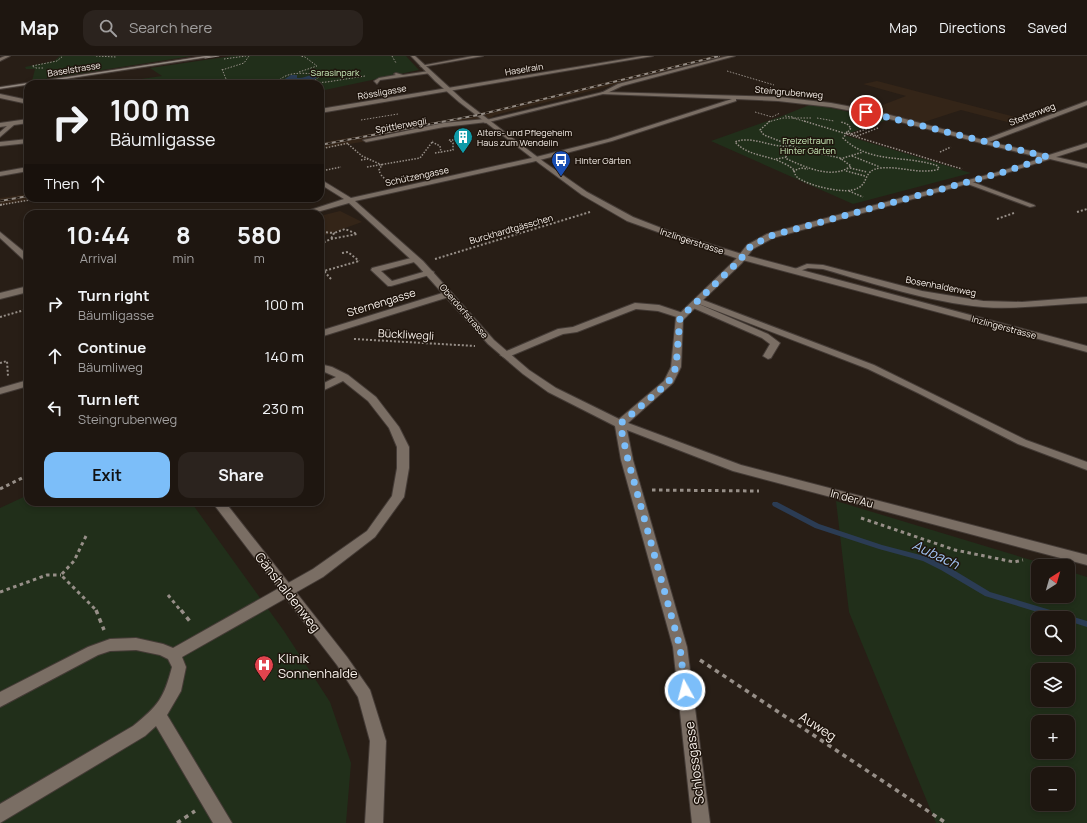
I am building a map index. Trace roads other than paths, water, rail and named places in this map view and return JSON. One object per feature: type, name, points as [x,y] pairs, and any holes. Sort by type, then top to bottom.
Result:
[{"type":"street","points":[[0,60],[8,56]]},
{"type":"street","name":"Baselstrasse","points":[[58,80],[214,56]]},
{"type":"street","name":"Inzlingerstrasse","points":[[413,56],[447,90],[537,159],[604,205],[656,229],[794,271],[1087,349]]},
{"type":"street","points":[[422,66],[481,56]]},
{"type":"street","name":"Haselrain","points":[[447,90],[651,56]]},
{"type":"street","points":[[603,93],[620,85],[733,56]]},
{"type":"street","points":[[377,83],[376,81],[379,79],[429,72]]},
{"type":"street","points":[[396,74],[404,76]]},
{"type":"street","points":[[64,79],[71,80]]},
{"type":"street","name":"Baselstrasse","points":[[0,88],[24,85]]},
{"type":"street","name":"Rössligasse","points":[[324,110],[447,90]]},
{"type":"street","name":"Steingrubenweg","points":[[486,121],[603,93],[805,101],[853,109],[983,142],[1087,166]]},
{"type":"street","points":[[0,96],[24,101]]},
{"type":"street","points":[[537,159],[610,140],[732,101],[734,99],[733,97]]},
{"type":"street","name":"Stettenweg","points":[[983,142],[1087,103]]},
{"type":"street","name":"Spittlerwegli","points":[[366,140],[444,125],[486,121]]},
{"type":"street","points":[[0,125],[24,122]]},
{"type":"street","points":[[1,133],[12,124]]},
{"type":"street","points":[[1,133],[24,128]]},
{"type":"street","points":[[428,129],[438,132]]},
{"type":"street","points":[[0,144],[24,141]]},
{"type":"street","points":[[620,424],[668,383],[676,367],[680,318],[750,247],[770,236],[985,177],[1087,145]]},
{"type":"street","name":"Schützengasse","points":[[316,210],[350,200],[537,159]]},
{"type":"street","points":[[0,174],[24,170]]},
{"type":"street","points":[[967,182],[1032,206]]},
{"type":"street","name":"Oberdorfstrasse","points":[[324,184],[350,200],[430,272],[491,342],[505,355],[552,390],[620,424]]},
{"type":"street","points":[[0,234],[24,255]]},
{"type":"street","points":[[418,261],[375,270],[391,284],[430,272]]},
{"type":"street","name":"Bosenhaldenweg","points":[[794,271],[807,266],[823,267],[932,296],[984,304],[1032,304],[1087,300]]},
{"type":"street","points":[[0,296],[24,290]]},
{"type":"street","name":"Sternengasse","points":[[324,333],[449,294]]},
{"type":"street","points":[[696,303],[765,336],[775,343],[768,356]]},
{"type":"street","points":[[696,303],[871,367],[1022,442],[1087,466]]},
{"type":"street","points":[[505,355],[561,332],[574,330],[635,306],[659,308],[683,316]]},
{"type":"street","points":[[173,655],[202,637],[318,573],[371,534],[398,497],[403,468],[403,447],[394,427],[372,399],[344,377],[329,369],[324,368]]},
{"type":"street","points":[[324,388],[344,377]]},
{"type":"street","points":[[5,389],[24,384]]},
{"type":"street","name":"Schlossgasse","points":[[620,424],[636,491],[680,647],[701,823]]},
{"type":"street","name":"In der Au","points":[[620,424],[737,468],[1087,560]]},
{"type":"street","name":"Gänshaldenweg","points":[[221,506],[342,661],[365,695],[378,741],[374,823]]},
{"type":"street","points":[[0,700],[93,651],[110,645],[136,644],[163,650],[173,655],[179,667],[173,691],[158,716],[139,731],[0,814]]},
{"type":"street","points":[[158,716],[223,823]]},
{"type":"water","points":[[291,75],[297,75],[297,78],[303,78],[310,75],[317,77],[314,80],[283,80]]},
{"type":"waterway","name":"Aubach","points":[[775,504],[817,526],[881,547],[925,559],[944,568],[988,594],[1087,624]]},
{"type":"tram line","points":[[52,80],[210,56]]},
{"type":"tram line","points":[[205,58],[219,56]]},
{"type":"tram line","points":[[0,88],[24,84]]},
{"type":"railway","points":[[324,144],[478,115],[719,56]]},
{"type":"railway","points":[[0,201],[24,197]]},
{"type":"place","name":"Alters- und Pflegeheim Haus zum Wendelin","points":[[463,154]]},
{"type":"place","name":"Hinter Gärten","points":[[561,177]]},
{"type":"place","name":"Klinik Sonnenhalde","points":[[264,682]]},
{"type":"park label","name":"Sarasinpark","points":[[335,72]]},
{"type":"park label","name":"Freizeitraum Hinter Gärten","points":[[808,146]]}]
